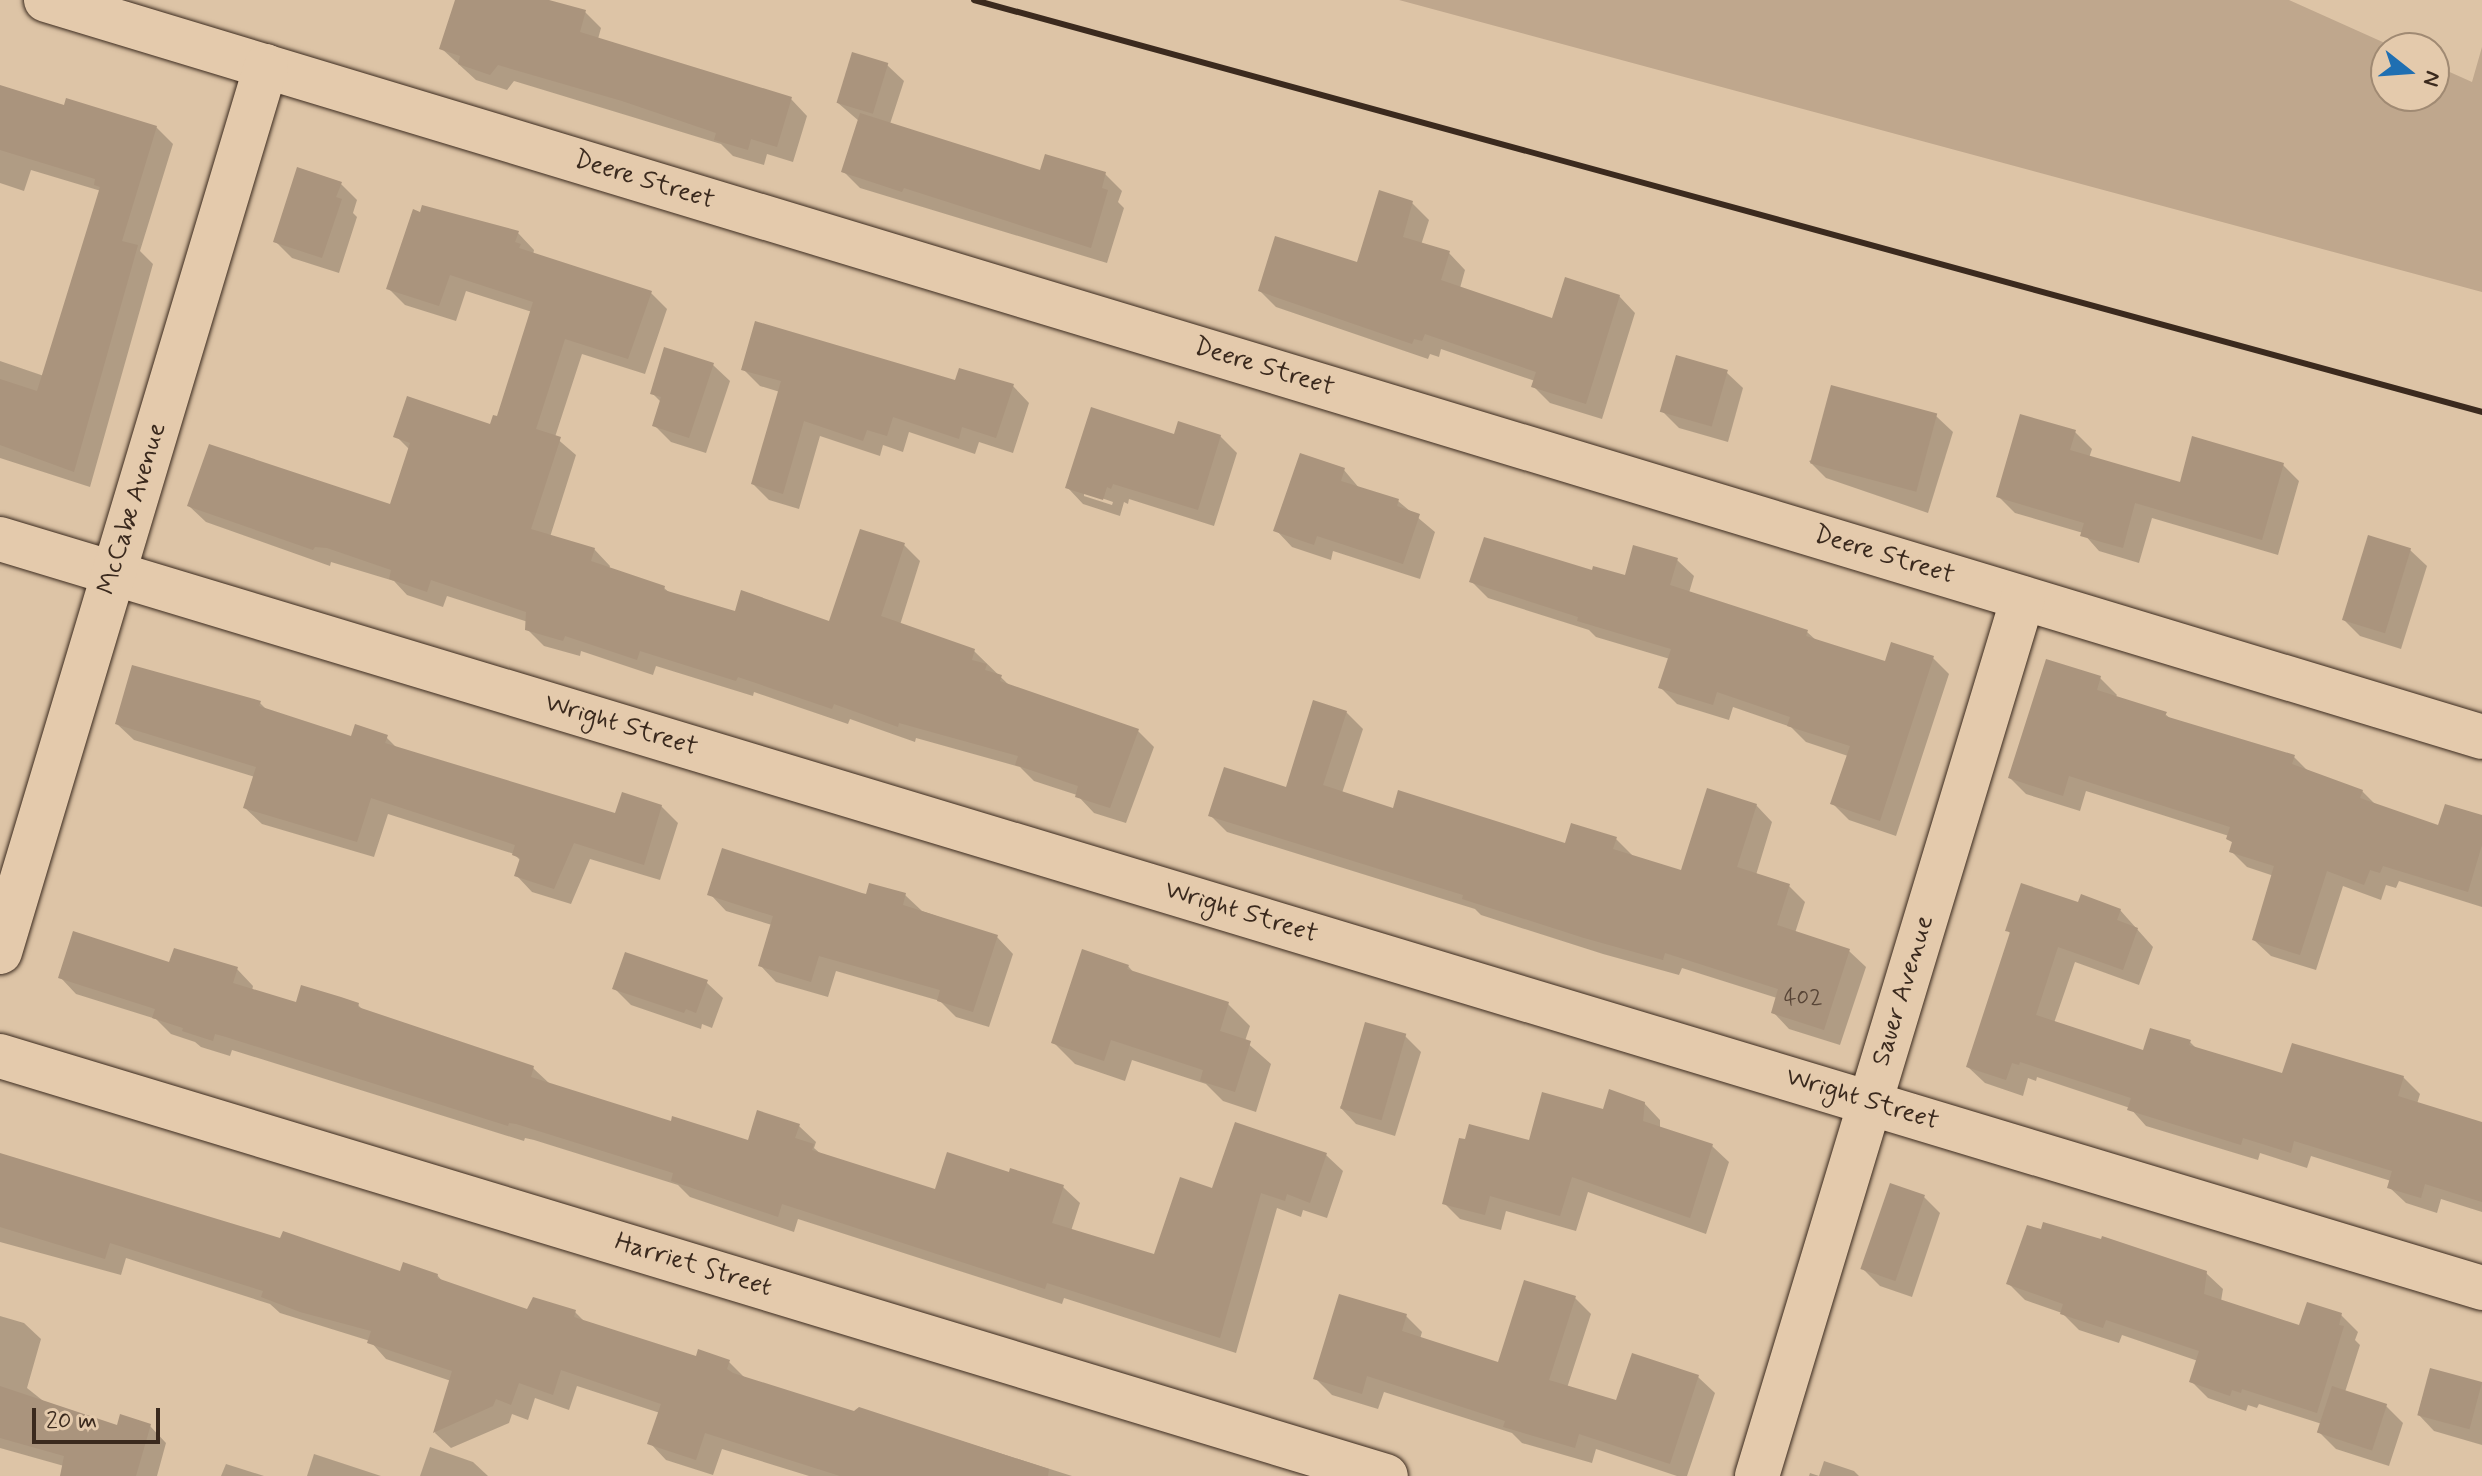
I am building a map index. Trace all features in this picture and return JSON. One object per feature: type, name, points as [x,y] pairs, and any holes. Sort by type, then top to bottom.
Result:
[{"type":"street","name":"Deere Street","points":[[46,0],[2482,737]]},
{"type":"street","name":"McCabe Avenue","points":[[0,952],[266,66]]},
{"type":"street","name":"Wright Street","points":[[0,539],[2482,1288]]},
{"type":"street","name":"Sauer Avenue","points":[[1757,1476],[2023,598]]},
{"type":"street","name":"Harriet Street","points":[[0,1056],[1386,1476]]},
{"type":"shaded area","points":[[1399,0],[2289,0],[2370,36],[2370,112],[2450,112],[2450,72],[2472,82],[2482,47],[2482,292]]},
{"type":"building","points":[[455,0],[549,0],[586,10],[580,32],[792,97],[777,147],[751,139],[748,150],[714,140],[716,133],[622,101],[498,65],[490,75],[458,64],[460,56],[439,49]]},
{"type":"building","points":[[852,52],[888,63],[873,114],[837,103]]},
{"type":"building","points":[[0,85],[64,105],[66,98],[157,126],[122,241],[138,245],[74,472],[0,445],[0,379],[37,391],[100,187],[94,185],[95,179],[0,150]]},
{"type":"building","points":[[860,113],[1040,170],[1045,154],[1106,172],[1102,188],[1108,190],[1091,248],[904,188],[902,192],[841,172]]},
{"type":"building","points":[[297,167],[342,182],[336,197],[342,199],[322,258],[273,242]]},
{"type":"building","points":[[1379,190],[1413,201],[1403,237],[1450,251],[1441,280],[1552,318],[1565,277],[1620,295],[1586,404],[1531,387],[1536,372],[1425,334],[1422,341],[1414,339],[1412,344],[1258,291],[1275,236],[1357,262]]},
{"type":"building","points":[[422,205],[519,231],[515,242],[521,244],[519,248],[652,291],[628,359],[565,339],[536,429],[561,437],[531,529],[595,548],[591,561],[665,586],[664,590],[735,611],[741,590],[829,621],[860,529],[905,543],[881,616],[975,649],[972,660],[987,664],[985,670],[1002,675],[1000,681],[1139,729],[1110,808],[1075,797],[1078,786],[1015,765],[1018,756],[899,723],[898,727],[834,704],[832,709],[738,677],[736,681],[640,651],[637,660],[565,636],[563,641],[525,630],[526,612],[431,580],[427,592],[389,579],[391,570],[327,548],[315,547],[313,550],[187,506],[209,444],[390,504],[410,443],[393,437],[407,396],[490,424],[493,415],[497,416],[533,302],[450,275],[439,306],[386,289],[413,209],[420,212]]},
{"type":"building","points":[[755,321],[955,380],[959,368],[1014,384],[996,438],[962,427],[959,439],[893,417],[887,436],[867,430],[863,441],[804,421],[783,494],[751,484],[781,381],[741,370]]},
{"type":"building","points":[[664,347],[714,363],[689,438],[652,426],[661,397],[650,394]]},
{"type":"building","points":[[1676,355],[1728,370],[1712,427],[1660,412]]},
{"type":"building","points":[[1831,385],[1937,413],[1916,492],[1810,463]]},
{"type":"building","points":[[1091,407],[1174,434],[1178,421],[1221,435],[1198,510],[1113,484],[1111,489],[1107,487],[1103,500],[1065,488]]},
{"type":"building","points":[[2020,414],[2076,430],[2070,450],[2180,482],[2192,436],[2284,463],[2262,540],[2135,503],[2123,548],[2080,536],[2084,523],[1996,497]]},
{"type":"building","points":[[1300,453],[1345,468],[1341,481],[1399,499],[1397,506],[1420,514],[1403,564],[1317,536],[1314,545],[1273,531]]},
{"type":"building","points":[[2368,535],[2411,548],[2385,633],[2342,620]]},
{"type":"building","points":[[1484,537],[1592,570],[1593,566],[1625,575],[1633,545],[1678,558],[1670,585],[1808,630],[1806,636],[1885,661],[1891,642],[1934,656],[1880,821],[1830,804],[1850,746],[1787,726],[1790,717],[1717,692],[1713,705],[1658,688],[1671,649],[1577,621],[1578,617],[1469,582]]},
{"type":"building","points":[[2046,659],[2101,676],[2097,690],[2167,712],[2165,716],[2295,755],[2292,764],[2363,790],[2360,798],[2438,825],[2445,804],[2482,815],[2482,845],[2468,892],[2383,866],[2380,873],[2370,870],[2364,885],[2327,871],[2300,955],[2252,940],[2274,866],[2229,852],[2232,842],[2226,839],[2230,827],[2069,776],[2063,796],[2008,778]]},
{"type":"building","points":[[132,665],[261,701],[259,706],[351,736],[355,724],[388,735],[385,743],[615,813],[622,792],[662,805],[644,865],[574,843],[554,889],[514,876],[520,858],[512,855],[515,845],[371,798],[357,842],[243,808],[256,767],[115,724]]},
{"type":"building","points":[[1313,700],[1347,711],[1323,785],[1393,808],[1398,790],[1565,843],[1571,823],[1617,837],[1613,849],[1681,870],[1707,788],[1757,804],[1737,867],[1790,884],[1777,925],[1850,949],[1824,1030],[1771,1013],[1778,989],[1665,953],[1663,960],[1584,938],[1462,899],[1463,895],[1208,816],[1224,767],[1286,787]]},
{"type":"building","points":[[722,848],[866,894],[869,883],[906,893],[903,905],[998,935],[973,1012],[937,1001],[940,990],[819,956],[811,982],[758,966],[773,916],[707,895]]},
{"type":"building","points":[[2021,883],[2078,902],[2081,894],[2121,909],[2117,920],[2138,928],[2123,970],[2058,947],[2036,1015],[2143,1050],[2150,1028],[2191,1040],[2189,1045],[2282,1073],[2292,1043],[2404,1076],[2398,1096],[2482,1122],[2482,1202],[2425,1184],[2421,1198],[2387,1188],[2392,1171],[2294,1141],[2291,1153],[2243,1138],[2241,1145],[2127,1110],[2131,1098],[2020,1062],[2019,1065],[2012,1063],[2006,1080],[1966,1067],[2010,932],[2005,931]]},
{"type":"building","points":[[73,931],[169,962],[174,948],[238,967],[233,983],[296,1002],[301,985],[341,997],[359,1003],[358,1007],[534,1066],[531,1077],[671,1121],[672,1116],[748,1140],[757,1110],[800,1124],[795,1138],[814,1144],[812,1150],[935,1189],[947,1152],[1009,1172],[1010,1168],[1064,1185],[1052,1223],[1154,1254],[1180,1177],[1212,1188],[1235,1122],[1327,1153],[1310,1203],[1287,1194],[1285,1201],[1261,1193],[1220,1338],[1047,1283],[1045,1289],[782,1204],[778,1217],[671,1181],[673,1173],[516,1124],[509,1123],[508,1126],[226,1037],[215,1034],[213,1041],[182,1031],[183,1028],[152,1018],[155,1009],[58,978]]},
{"type":"building","points":[[1082,949],[1129,965],[1127,969],[1229,1002],[1220,1031],[1251,1041],[1235,1092],[1200,1081],[1203,1070],[1111,1040],[1104,1061],[1051,1043]]},
{"type":"building","points":[[625,952],[708,980],[696,1013],[686,1009],[684,1013],[612,989]]},
{"type":"building","points":[[1365,1022],[1406,1034],[1382,1120],[1340,1109]]},
{"type":"building","points":[[1609,1089],[1645,1102],[1643,1121],[1713,1144],[1690,1218],[1572,1177],[1560,1216],[1490,1196],[1485,1215],[1442,1204],[1459,1138],[1465,1139],[1469,1124],[1529,1140],[1542,1092],[1603,1109]]},
{"type":"building","points":[[0,1153],[280,1238],[283,1231],[400,1271],[403,1262],[438,1274],[437,1278],[527,1309],[533,1297],[576,1310],[574,1317],[696,1356],[698,1349],[730,1360],[727,1369],[733,1373],[854,1411],[859,1407],[1049,1469],[1048,1476],[840,1476],[705,1433],[696,1460],[647,1444],[661,1404],[561,1370],[553,1395],[519,1383],[511,1405],[496,1399],[493,1406],[433,1433],[452,1371],[367,1343],[371,1331],[300,1312],[261,1297],[263,1291],[110,1243],[105,1259],[0,1227]]},
{"type":"building","points":[[1890,1183],[1925,1195],[1895,1281],[1860,1269]]},
{"type":"building","points":[[2043,1222],[2101,1239],[2102,1236],[2207,1271],[2204,1294],[2299,1325],[2307,1302],[2342,1313],[2339,1325],[2344,1326],[2317,1413],[2242,1389],[2241,1393],[2232,1390],[2230,1396],[2189,1382],[2199,1351],[2106,1320],[2103,1328],[2060,1314],[2063,1304],[2006,1284],[2027,1225],[2041,1229]]},
{"type":"building","points":[[1524,1280],[1576,1296],[1549,1380],[1616,1400],[1632,1353],[1699,1375],[1670,1464],[1579,1434],[1575,1448],[1503,1427],[1505,1421],[1367,1376],[1362,1394],[1313,1379],[1339,1294],[1407,1314],[1402,1331],[1498,1362]]},
{"type":"building","points":[[2430,1368],[2482,1382],[2469,1429],[2417,1415]]},
{"type":"building","points":[[0,1386],[117,1425],[120,1414],[151,1424],[136,1476],[60,1476],[64,1456],[0,1438]]},
{"type":"building","points":[[2332,1386],[2387,1404],[2372,1451],[2317,1433]]},
{"type":"railway","points":[[974,0],[2482,412]]}]
